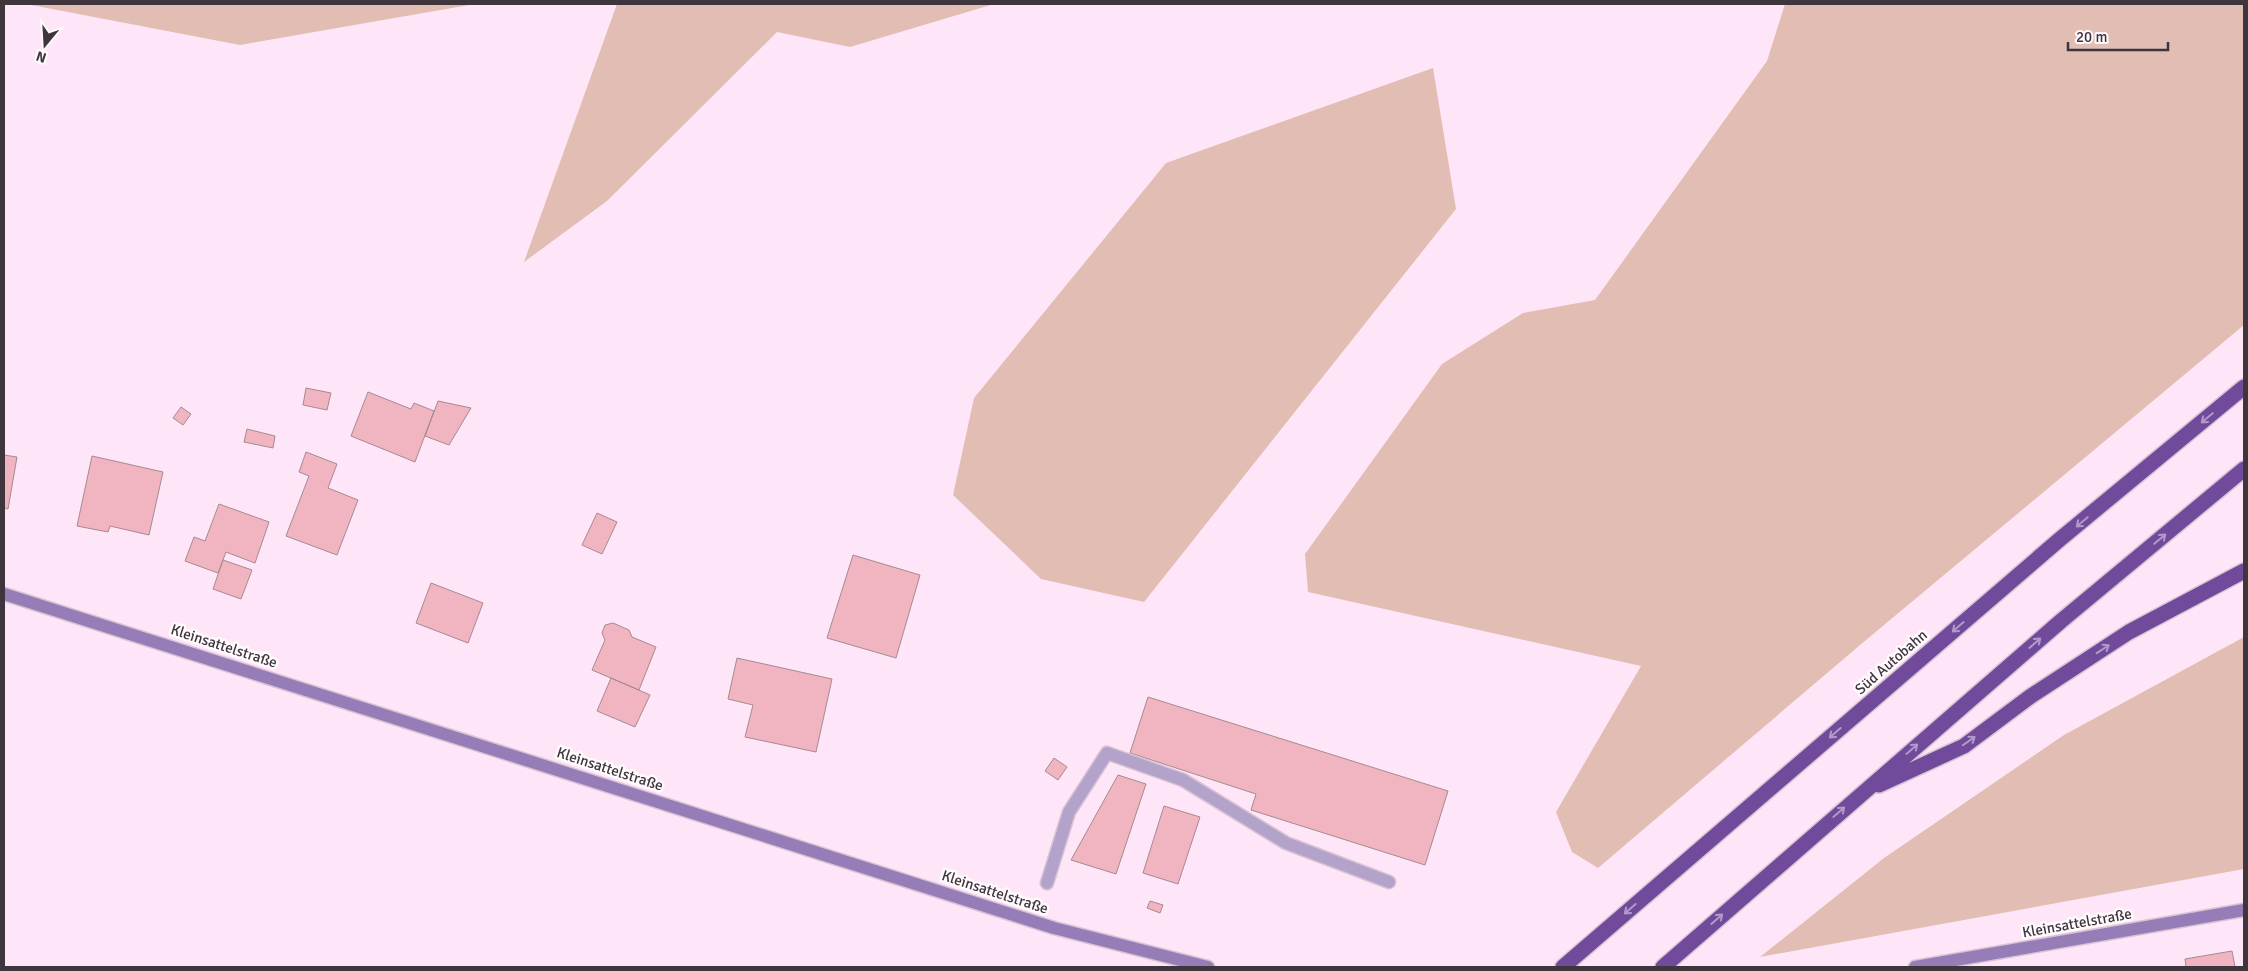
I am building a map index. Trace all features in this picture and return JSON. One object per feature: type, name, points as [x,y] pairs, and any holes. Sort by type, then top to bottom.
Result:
[{"type":"highway","name":"Süd Autobahn","points":[[1563,967],[2044,553],[2244,387]]},
{"type":"highway","points":[[1663,967],[1862,792],[2061,621],[2244,469]]},
{"type":"highway","points":[[1862,792],[1964,746],[2031,696],[2129,632],[2244,571]]},
{"type":"main road","name":"Kleinsattelstraße","points":[[4,594],[1054,928],[1208,967]]},
{"type":"main road","name":"Kleinsattelstraße","points":[[1915,967],[2244,910]]},
{"type":"lane","points":[[1048,883],[1069,812],[1106,753],[1183,780],[1286,843],[1389,882]]},
{"type":"shaded area","points":[[26,4],[475,4],[240,45]]},
{"type":"shaded area","points":[[617,4],[994,4],[850,47],[777,32],[607,201],[524,262]]},
{"type":"shaded area","points":[[1785,4],[2244,4],[2244,325],[1866,640],[1598,868],[1572,852],[1556,812],[1641,666],[1308,592],[1305,554],[1442,364],[1523,313],[1595,300],[1767,61]]},
{"type":"shaded area","points":[[1433,68],[1456,209],[1144,602],[1041,579],[953,495],[974,398],[1166,163]]},
{"type":"shaded area","points":[[2244,637],[2244,869],[1760,957],[1884,858],[2064,735]]},
{"type":"building","points":[[306,388],[331,393],[327,410],[303,405]]},
{"type":"building","points":[[368,392],[411,409],[414,403],[434,411],[415,462],[351,436]]},
{"type":"building","points":[[438,401],[471,408],[449,445],[425,436]]},
{"type":"building","points":[[181,407],[191,414],[183,425],[173,418]]},
{"type":"building","points":[[247,429],[275,436],[273,448],[244,442]]},
{"type":"building","points":[[306,452],[337,464],[328,488],[358,500],[337,555],[286,536],[309,476],[299,472]]},
{"type":"building","points":[[4,455],[17,457],[8,509],[4,508]]},
{"type":"building","points":[[92,456],[163,472],[149,535],[110,526],[108,532],[77,526]]},
{"type":"building","points":[[219,504],[269,522],[255,563],[226,552],[218,573],[185,561],[194,537],[205,541]]},
{"type":"building","points":[[597,513],[617,522],[602,554],[582,545]]},
{"type":"building","points":[[853,555],[920,575],[896,658],[827,638]]},
{"type":"building","points":[[223,560],[252,570],[241,599],[213,589]]},
{"type":"building","points":[[431,583],[483,603],[468,643],[416,623]]},
{"type":"building","points":[[613,623],[629,630],[632,637],[656,647],[639,690],[592,670],[605,640],[602,633],[605,625]]},
{"type":"building","points":[[737,658],[832,679],[816,752],[745,737],[753,705],[728,699]]},
{"type":"building","points":[[611,678],[650,695],[635,727],[597,711]]},
{"type":"building","points":[[1148,697],[1448,791],[1425,865],[1251,810],[1256,794],[1130,753]]},
{"type":"building","points":[[1054,758],[1067,767],[1058,780],[1045,771]]},
{"type":"building","points":[[1118,775],[1146,784],[1116,874],[1071,860]]},
{"type":"building","points":[[1164,806],[1200,817],[1178,884],[1143,873]]},
{"type":"building","points":[[1150,901],[1163,905],[1160,913],[1147,908]]},
{"type":"building","points":[[2232,951],[2235,967],[2186,967],[2185,959]]}]
